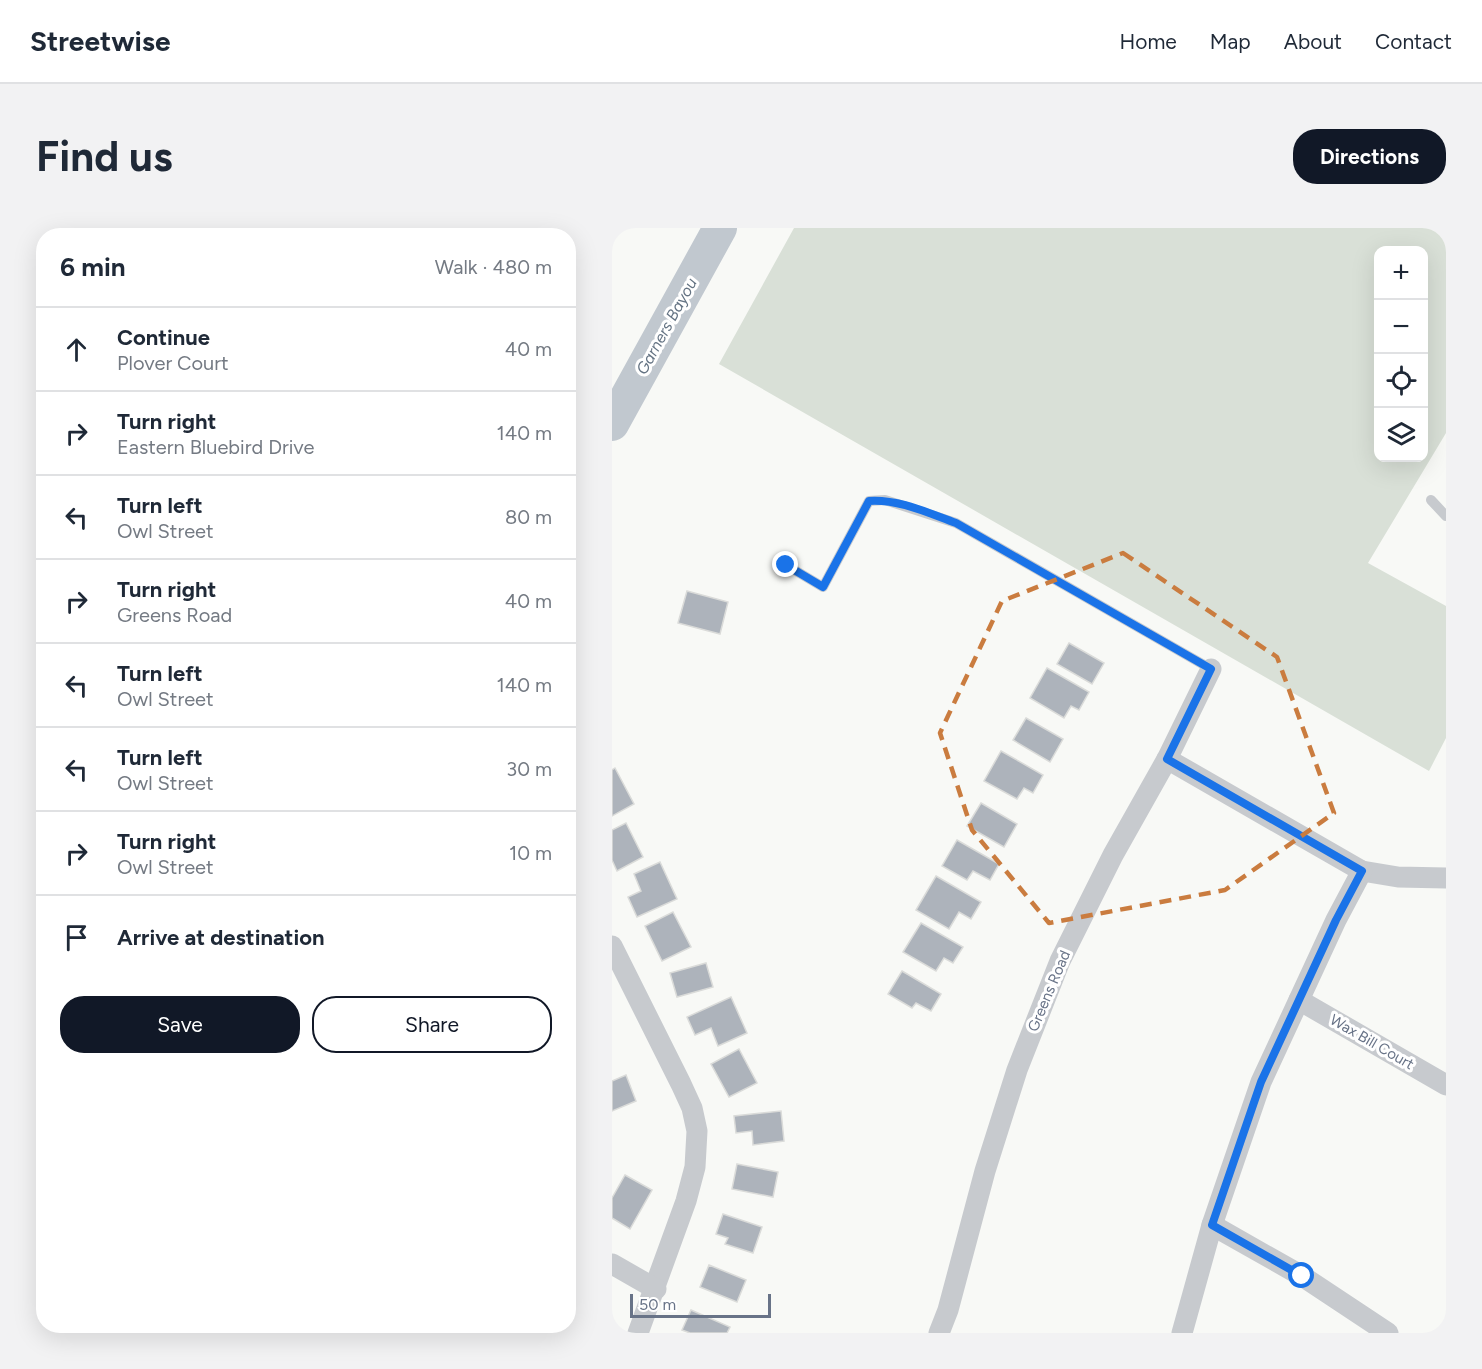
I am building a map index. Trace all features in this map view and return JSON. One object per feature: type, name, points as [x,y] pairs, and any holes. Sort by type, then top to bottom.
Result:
[{"type":"street","name":"Greens Road","points":[[939,1333],[948,1310],[985,1171],[1017,1070],[1060,962],[1113,855],[1167,759],[1211,669]]},
{"type":"street","points":[[1167,759],[1362,871],[1398,877],[1446,878]]},
{"type":"street","points":[[1182,1333],[1212,1225],[1261,1082],[1336,920],[1362,871]]},
{"type":"street","points":[[612,946],[681,1084],[692,1108],[697,1131],[695,1167],[686,1201],[638,1333]]},
{"type":"street","name":"Wax Bill Court","points":[[1299,1000],[1446,1085]]},
{"type":"street","points":[[1212,1225],[1302,1276],[1388,1333]]},
{"type":"street","points":[[612,1264],[656,1288]]},
{"type":"lane","points":[[786,565],[823,587],[869,501],[885,500],[913,507],[956,523],[1211,669]]},
{"type":"lane","points":[[1431,500],[1446,516]]},
{"type":"highlighted area","points":[[1123,553],[1277,657],[1334,813],[1225,890],[1049,923],[972,830],[940,733],[1002,601]]},
{"type":"shaded area","points":[[794,228],[1446,228],[1446,433],[1368,563],[1446,606],[1446,738],[1429,771],[719,364]]},
{"type":"building","points":[[687,591],[728,602],[720,634],[678,623]]},
{"type":"building","points":[[1069,643],[1104,663],[1092,684],[1057,664]]},
{"type":"building","points":[[1047,668],[1089,692],[1079,710],[1071,706],[1064,718],[1030,698]]},
{"type":"building","points":[[1026,718],[1063,739],[1050,762],[1013,740]]},
{"type":"building","points":[[1001,751],[1043,775],[1033,793],[1024,788],[1017,799],[984,781]]},
{"type":"building","points":[[615,768],[634,804],[612,816],[612,770]]},
{"type":"building","points":[[981,803],[1017,824],[1004,847],[967,826]]},
{"type":"building","points":[[626,823],[643,857],[617,871],[612,860],[612,830]]},
{"type":"building","points":[[957,840],[999,864],[990,880],[973,871],[967,880],[942,866]]},
{"type":"building","points":[[660,862],[677,899],[637,917],[628,897],[641,891],[634,874]]},
{"type":"building","points":[[936,876],[981,902],[971,919],[959,912],[949,929],[916,910]]},
{"type":"building","points":[[673,912],[691,947],[662,961],[645,926]]},
{"type":"building","points":[[921,923],[963,947],[953,963],[944,958],[936,971],[903,952]]},
{"type":"building","points":[[706,963],[713,987],[677,997],[670,973]]},
{"type":"building","points":[[902,971],[941,994],[931,1011],[916,1003],[912,1008],[888,994]]},
{"type":"building","points":[[731,997],[747,1033],[718,1046],[711,1028],[695,1035],[687,1017]]},
{"type":"building","points":[[739,1049],[757,1083],[729,1097],[711,1064]]},
{"type":"building","points":[[626,1075],[636,1101],[612,1111],[612,1081]]},
{"type":"building","points":[[781,1111],[784,1141],[753,1145],[752,1131],[736,1133],[734,1116]]},
{"type":"building","points":[[737,1164],[778,1172],[773,1197],[732,1189]]},
{"type":"building","points":[[625,1175],[652,1190],[630,1229],[612,1218],[612,1198]]},
{"type":"building","points":[[723,1214],[762,1227],[753,1253],[725,1244],[728,1238],[716,1234]]},
{"type":"building","points":[[709,1265],[746,1280],[737,1302],[700,1287]]},
{"type":"building","points":[[691,1310],[730,1327],[727,1333],[690,1333],[682,1330]]},
{"type":"waterway","name":"Garners Bayou","points":[[612,424],[720,228]]},
{"type":"route","points":[[786,565],[823,587],[869,501],[885,500],[913,507],[956,523],[1211,669],[1167,759],[1362,871],[1336,920],[1261,1082],[1212,1225],[1302,1276]]}]
